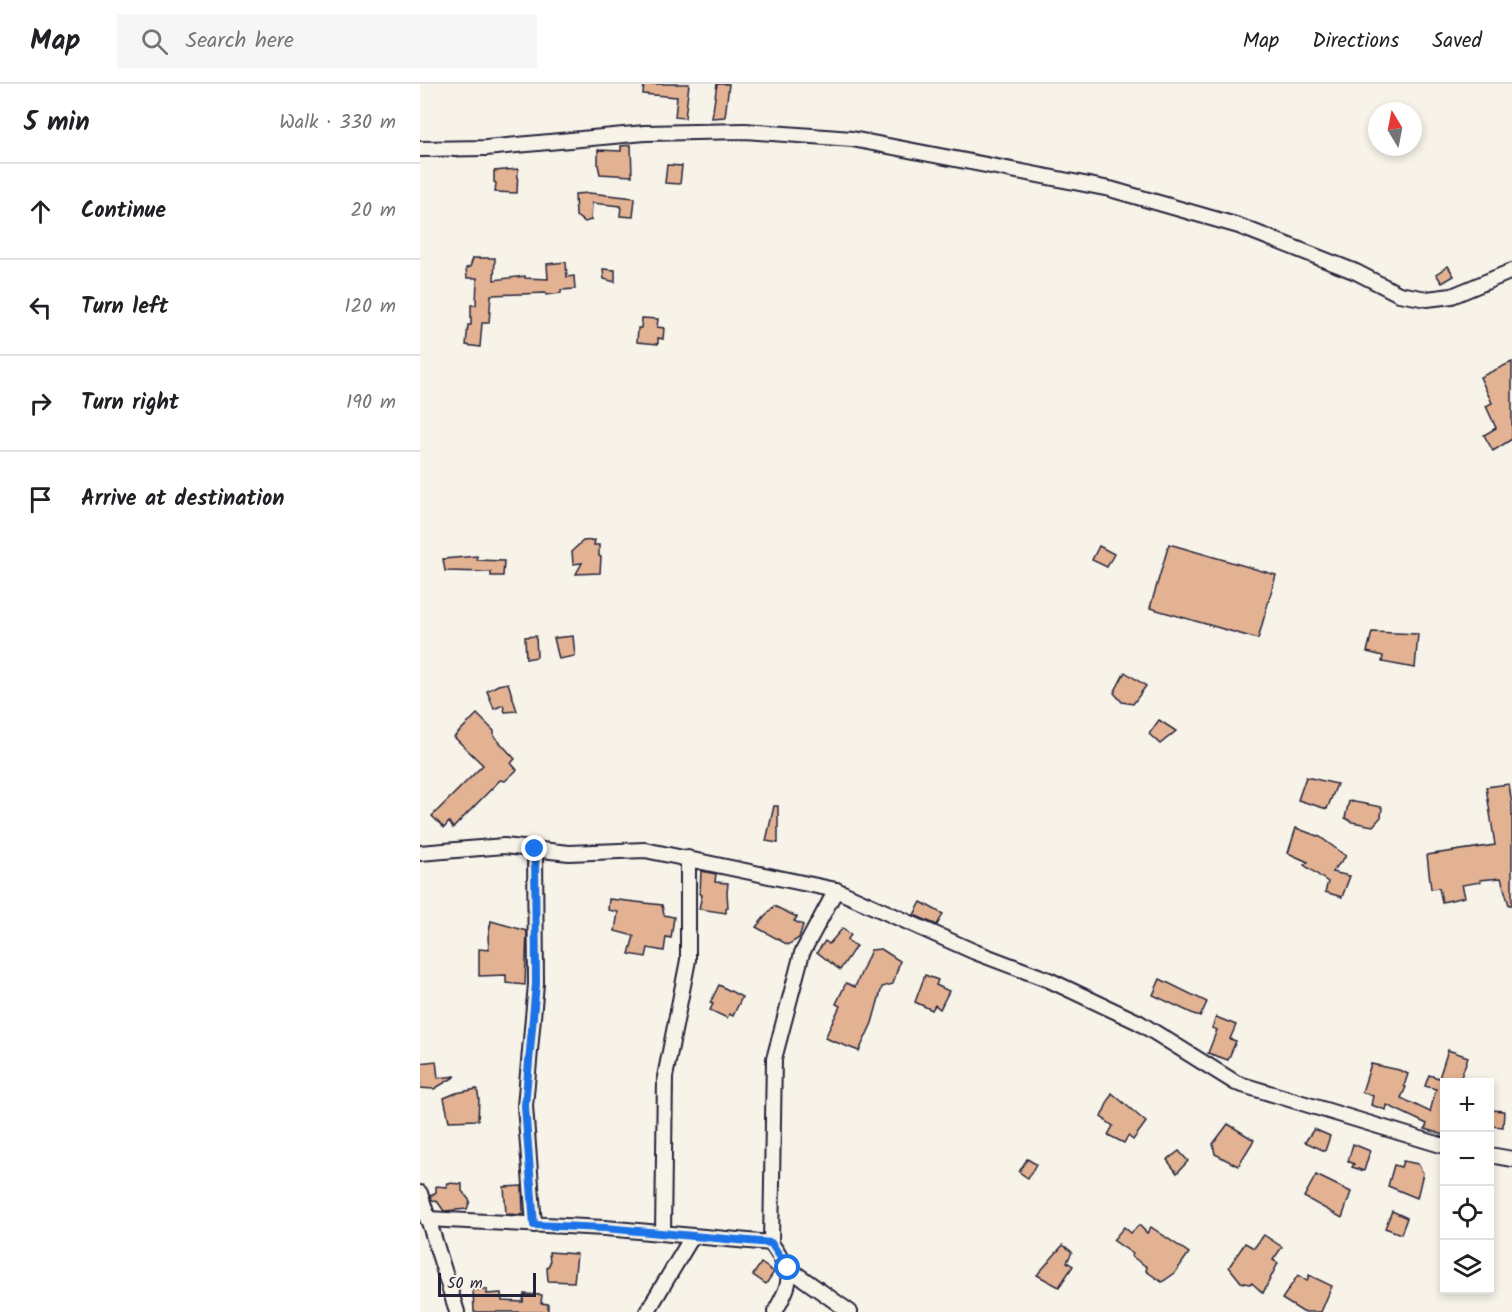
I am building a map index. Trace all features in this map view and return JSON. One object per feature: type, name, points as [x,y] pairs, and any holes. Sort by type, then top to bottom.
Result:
[{"type":"street","points":[[420,149],[486,148],[668,132],[745,130],[852,139],[1110,189],[1239,226],[1356,272],[1399,294],[1427,299],[1452,296],[1512,271]]},
{"type":"street","points":[[420,853],[504,846],[569,853],[645,850],[836,890],[975,952],[1049,980],[1138,1022],[1236,1083],[1440,1145]]},
{"type":"street","points":[[534,1225],[525,1106],[536,984],[535,849]]},
{"type":"street","points":[[663,1233],[664,1077],[688,960],[688,858]]},
{"type":"street","points":[[836,890],[801,953],[774,1059],[771,1243],[788,1268],[850,1312]]},
{"type":"street","points":[[1494,1156],[1512,1159]]},
{"type":"street","points":[[420,1193],[457,1312]]},
{"type":"street","points":[[428,1219],[663,1233],[771,1243]]},
{"type":"street","points":[[647,1312],[692,1237]]},
{"type":"street","points":[[775,1312],[788,1287],[788,1268]]},
{"type":"building","points":[[644,84],[689,84],[685,118],[675,117],[677,97],[643,94]]},
{"type":"building","points":[[717,84],[729,84],[725,117],[712,118]]},
{"type":"building","points":[[631,145],[632,176],[600,174],[598,150],[621,151],[621,146]]},
{"type":"building","points":[[667,165],[682,166],[680,184],[665,183]]},
{"type":"building","points":[[518,169],[517,193],[495,192],[494,171]]},
{"type":"building","points":[[589,193],[635,198],[633,217],[620,216],[621,206],[592,203],[591,220],[585,222],[576,216],[575,194]]},
{"type":"building","points":[[473,258],[495,258],[494,280],[525,276],[525,278],[548,279],[547,264],[566,262],[567,277],[574,276],[575,289],[561,290],[561,293],[546,295],[546,293],[491,295],[489,323],[482,323],[480,347],[466,345],[468,325],[471,325],[471,305],[476,305],[477,278],[467,278],[466,268],[470,267]]},
{"type":"building","points":[[1448,266],[1454,276],[1442,283],[1436,274]]},
{"type":"building","points":[[603,269],[615,270],[615,282],[604,279]]},
{"type":"building","points":[[642,318],[658,319],[657,327],[664,328],[663,339],[658,338],[658,344],[637,342],[638,328],[641,328]]},
{"type":"building","points":[[1512,362],[1512,439],[1493,451],[1484,435],[1496,428],[1486,406],[1492,403],[1480,377]]},
{"type":"building","points":[[595,540],[594,545],[599,545],[599,556],[601,557],[600,573],[576,574],[582,563],[573,564],[572,551],[583,541]]},
{"type":"building","points":[[1169,544],[1276,575],[1258,639],[1150,608]]},
{"type":"building","points":[[1099,546],[1114,554],[1107,567],[1092,560]]},
{"type":"building","points":[[477,556],[477,560],[504,561],[503,576],[491,576],[491,572],[445,571],[443,559]]},
{"type":"building","points":[[1372,632],[1418,634],[1415,668],[1382,662],[1383,656],[1367,652]]},
{"type":"building","points":[[536,636],[537,657],[526,659],[525,637]]},
{"type":"building","points":[[573,636],[575,656],[559,659],[554,638]]},
{"type":"building","points":[[1125,672],[1146,686],[1133,704],[1122,702],[1114,693]]},
{"type":"building","points":[[508,683],[517,711],[505,712],[503,705],[494,709],[487,691]]},
{"type":"building","points":[[477,714],[494,731],[494,736],[515,759],[511,763],[517,770],[505,781],[500,780],[453,828],[449,822],[444,828],[432,816],[483,765],[454,737]]},
{"type":"building","points":[[1159,720],[1176,731],[1160,744],[1149,734]]},
{"type":"building","points":[[1306,777],[1337,784],[1327,809],[1298,800]]},
{"type":"building","points":[[1509,784],[1512,805],[1512,905],[1509,905],[1501,878],[1462,885],[1465,897],[1442,902],[1439,888],[1431,889],[1427,855],[1495,845],[1486,787]]},
{"type":"building","points":[[1349,801],[1382,807],[1381,817],[1373,826],[1352,822],[1345,818]]},
{"type":"building","points":[[774,806],[778,806],[778,843],[766,841]]},
{"type":"building","points":[[1296,828],[1320,837],[1346,856],[1332,872],[1350,876],[1342,897],[1325,892],[1328,882],[1304,865],[1308,862],[1288,853]]},
{"type":"building","points":[[701,871],[716,874],[715,882],[728,883],[726,913],[699,909],[702,895],[700,894]]},
{"type":"building","points":[[609,899],[662,905],[664,915],[674,917],[671,938],[666,937],[664,951],[648,948],[646,957],[629,954],[634,936],[615,931],[618,912],[608,910]]},
{"type":"building","points":[[921,902],[943,914],[937,925],[914,915]]},
{"type":"building","points":[[774,906],[797,917],[794,921],[803,925],[799,938],[788,945],[756,927]]},
{"type":"building","points":[[491,921],[527,931],[525,985],[506,983],[506,975],[479,976],[479,949],[489,950],[488,937]]},
{"type":"building","points":[[843,928],[851,935],[847,940],[856,946],[840,970],[817,952],[825,941],[829,944]]},
{"type":"building","points":[[881,949],[900,961],[893,984],[882,987],[872,1023],[859,1051],[825,1038],[840,1006],[836,1004],[846,983],[855,987],[871,950]]},
{"type":"building","points":[[925,975],[938,980],[936,985],[949,991],[940,1009],[935,1005],[932,1010],[915,1002]]},
{"type":"building","points":[[1160,979],[1207,1002],[1200,1017],[1153,995]]},
{"type":"building","points":[[719,985],[742,997],[733,1016],[729,1014],[727,1018],[710,1010],[713,1004],[710,1003]]},
{"type":"building","points":[[1216,1017],[1236,1025],[1230,1039],[1236,1041],[1228,1060],[1208,1053],[1217,1030],[1212,1028]]},
{"type":"building","points":[[1448,1050],[1468,1057],[1461,1078],[1440,1078],[1440,1134],[1425,1129],[1427,1124],[1387,1105],[1386,1110],[1371,1105],[1373,1096],[1362,1092],[1371,1064],[1399,1070],[1408,1074],[1401,1098],[1430,1112],[1436,1089],[1425,1086],[1429,1075],[1439,1078]]},
{"type":"building","points":[[436,1061],[438,1078],[456,1076],[434,1089],[420,1088],[420,1063]]},
{"type":"building","points":[[477,1089],[478,1120],[449,1121],[444,1098]]},
{"type":"building","points":[[1112,1093],[1146,1122],[1133,1140],[1128,1136],[1124,1143],[1108,1135],[1113,1126],[1101,1117]]},
{"type":"building","points":[[1494,1110],[1504,1111],[1503,1127],[1494,1126]]},
{"type":"building","points":[[1228,1124],[1254,1140],[1238,1166],[1215,1154],[1213,1144]]},
{"type":"building","points":[[1314,1129],[1330,1136],[1325,1151],[1305,1142]]},
{"type":"building","points":[[1353,1144],[1370,1151],[1364,1171],[1352,1167],[1354,1164],[1348,1161]]},
{"type":"building","points":[[1179,1151],[1188,1161],[1177,1173],[1167,1160]]},
{"type":"building","points":[[1027,1159],[1036,1164],[1028,1178],[1019,1172]]},
{"type":"building","points":[[1403,1161],[1418,1164],[1423,1173],[1417,1198],[1388,1186],[1394,1165],[1401,1167]]},
{"type":"building","points":[[1316,1175],[1351,1192],[1342,1218],[1304,1197]]},
{"type":"building","points":[[447,1183],[462,1184],[462,1191],[470,1201],[467,1209],[444,1211],[437,1201],[432,1200],[430,1196],[436,1193],[436,1186],[447,1187]]},
{"type":"building","points":[[522,1186],[523,1215],[506,1214],[504,1187]]},
{"type":"building","points":[[1392,1211],[1407,1218],[1401,1234],[1385,1228]]},
{"type":"building","points":[[1139,1225],[1147,1233],[1151,1227],[1189,1253],[1175,1273],[1162,1282],[1146,1271],[1147,1267],[1131,1256],[1133,1254],[1113,1240],[1124,1227],[1131,1233]]},
{"type":"building","points":[[1264,1235],[1282,1247],[1273,1260],[1278,1263],[1263,1293],[1252,1283],[1241,1282],[1229,1267],[1245,1243],[1254,1248]]},
{"type":"building","points":[[1063,1245],[1072,1252],[1067,1262],[1073,1266],[1059,1287],[1037,1275]]},
{"type":"building","points":[[549,1252],[577,1254],[574,1282],[548,1281]]},
{"type":"building","points":[[761,1263],[774,1272],[766,1284],[753,1275]]},
{"type":"building","points":[[1298,1275],[1307,1281],[1309,1275],[1332,1286],[1321,1312],[1303,1312],[1282,1299]]},
{"type":"building","points":[[487,1289],[487,1294],[501,1293],[502,1301],[523,1302],[524,1294],[542,1295],[541,1303],[548,1304],[548,1312],[474,1312],[473,1290]]},
{"type":"route","points":[[535,849],[536,984],[525,1106],[534,1225],[605,1228],[771,1243],[788,1268]]}]
